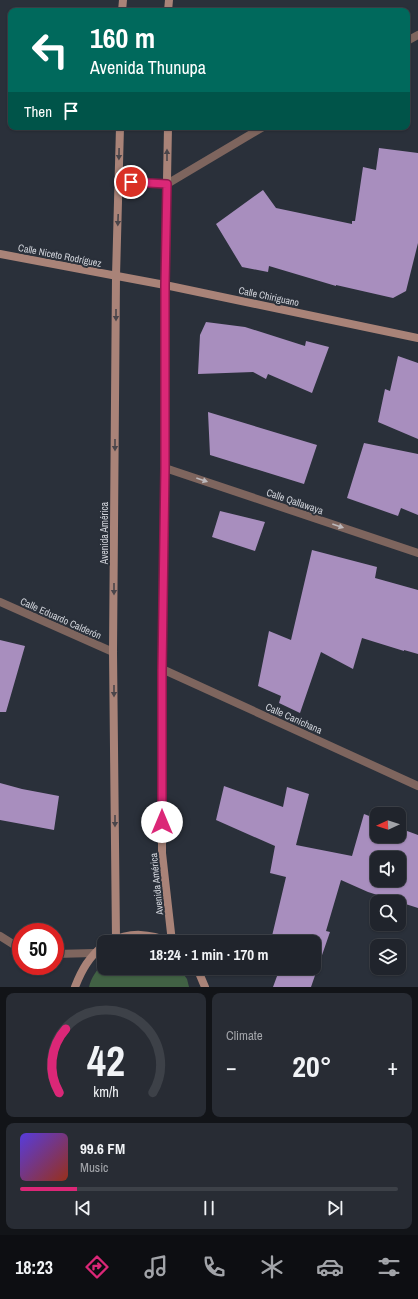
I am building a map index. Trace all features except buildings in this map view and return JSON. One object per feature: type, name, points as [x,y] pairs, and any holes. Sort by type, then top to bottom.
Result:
[{"type":"main road","name":"Avenida América","points":[[113,935],[116,276],[120,130]]},
{"type":"main road","name":"Avenida América","points":[[168,130],[165,285],[162,852],[171,935]]},
{"type":"main road","name":"Calle Niceto Rodríguez","points":[[0,254],[116,276]]},
{"type":"main road","name":"Calle Chiriguano","points":[[116,276],[418,338]]},
{"type":"main road","points":[[76,987],[81,970],[97,951]]},
{"type":"main road","points":[[201,975],[205,987]]},
{"type":"street","points":[[119,181],[167,184],[257,130]]},
{"type":"street","name":"Calle Qallawaya","points":[[165,468],[418,553]]},
{"type":"street","name":"Calle Eduardo Calderón","points":[[0,602],[114,652]]},
{"type":"street","name":"Calle Canichana","points":[[162,670],[418,786]]},
{"type":"street","points":[[0,936],[12,943]]},
{"type":"street","points":[[64,954],[94,953]]},
{"type":"green space","points":[[97,971],[97,975],[184,975],[189,987],[89,987]]},
{"type":"route","points":[[131,182],[167,184],[165,285],[162,822]]}]
